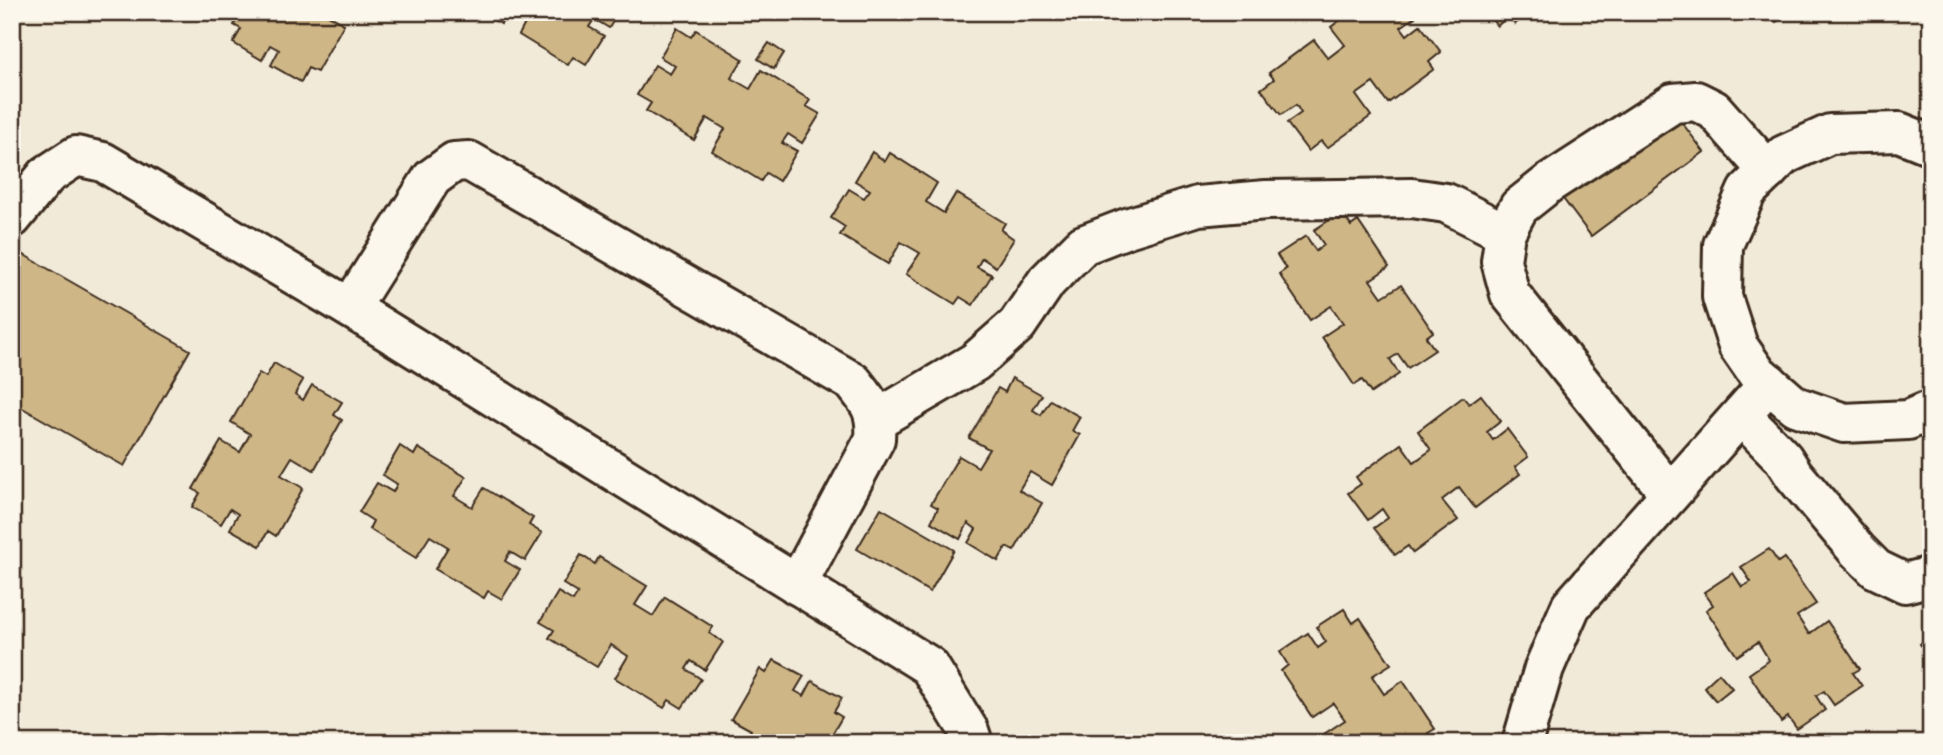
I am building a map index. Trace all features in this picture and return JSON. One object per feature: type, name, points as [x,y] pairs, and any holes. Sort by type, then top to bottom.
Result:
[{"type":"street","points":[[1670,494],[1510,294],[1501,261],[1505,233],[1519,207],[1548,184],[1673,103],[1696,101],[1714,110],[1768,171]]},
{"type":"street","points":[[1931,145],[1899,132],[1830,134],[1784,155],[1747,191],[1723,246],[1721,297],[1738,346],[1756,372],[1796,406],[1844,423],[1909,420],[1931,410]]},
{"type":"street","points":[[12,218],[47,175],[76,156],[103,162],[350,308],[929,666],[969,731],[973,743]]},
{"type":"street","points":[[350,308],[432,178],[454,162],[469,160],[853,382],[869,401],[876,420],[875,439],[797,585]]},
{"type":"street","points":[[876,420],[975,362],[1017,325],[1046,281],[1083,244],[1198,206],[1266,200],[1412,198],[1446,203],[1505,233]]},
{"type":"street","points":[[1522,743],[1544,668],[1572,606],[1769,383]]},
{"type":"street","points":[[1741,415],[1783,458],[1794,475],[1876,569],[1905,583],[1931,576]]},
{"type":"building","points":[[241,12],[323,12],[344,24],[317,72],[308,68],[301,82],[271,65],[279,50],[270,45],[262,60],[233,43],[241,29],[234,25]]},
{"type":"building","points":[[481,12],[508,12],[501,24]]},
{"type":"building","points":[[531,12],[619,12],[609,28],[594,19],[589,27],[604,36],[586,65],[573,57],[568,65],[519,35]]},
{"type":"building","points":[[1351,12],[1411,12],[1415,17],[1401,27],[1407,35],[1420,25],[1441,52],[1429,62],[1434,69],[1388,103],[1373,83],[1356,95],[1371,116],[1327,148],[1321,141],[1308,151],[1287,123],[1301,113],[1296,105],[1281,115],[1261,89],[1274,79],[1269,73],[1314,40],[1328,58],[1345,45],[1331,27]]},
{"type":"building","points":[[1486,12],[1530,12],[1515,24],[1509,16],[1497,26]]},
{"type":"building","points":[[1769,12],[1791,12],[1776,22]]},
{"type":"building","points":[[677,28],[691,37],[696,30],[743,59],[731,78],[750,89],[761,70],[810,100],[806,106],[820,114],[802,143],[788,134],[782,143],[797,151],[779,181],[766,173],[761,181],[712,151],[725,129],[707,118],[694,140],[646,111],[651,103],[637,95],[655,65],[670,74],[675,66],[660,57]]},
{"type":"building","points":[[769,43],[784,53],[774,69],[758,59]]},
{"type":"building","points":[[1671,108],[1704,152],[1591,236],[1558,192]]},
{"type":"building","points":[[872,152],[885,161],[890,153],[937,183],[926,202],[944,213],[956,193],[1005,223],[1001,230],[1014,239],[996,267],[982,258],[977,267],[992,275],[973,305],[960,297],[955,304],[906,274],[920,253],[901,242],[888,264],[840,235],[845,227],[831,218],[849,189],[864,198],[870,190],[855,181]]},
{"type":"building","points":[[1342,212],[1351,226],[1358,221],[1389,267],[1370,280],[1382,297],[1401,285],[1433,332],[1426,337],[1435,350],[1408,368],[1398,354],[1390,359],[1399,374],[1371,393],[1362,380],[1354,385],[1322,337],[1343,323],[1331,306],[1310,320],[1279,274],[1286,269],[1277,255],[1306,236],[1316,251],[1324,245],[1314,230]]},
{"type":"building","points":[[12,248],[190,350],[124,466],[12,402]]},
{"type":"building","points":[[274,363],[303,380],[295,394],[303,400],[312,385],[342,402],[334,415],[342,420],[314,470],[292,457],[281,475],[303,488],[276,536],[268,531],[260,546],[230,529],[238,514],[230,509],[221,524],[192,507],[200,493],[193,489],[221,441],[240,452],[250,434],[231,422],[259,373],[266,377]]},
{"type":"building","points":[[1012,378],[1042,395],[1033,410],[1041,415],[1050,400],[1080,417],[1072,431],[1080,435],[1052,485],[1030,472],[1019,490],[1042,503],[1014,551],[1006,547],[998,561],[968,543],[976,529],[968,523],[960,539],[931,522],[938,508],[931,504],[959,456],[978,467],[989,449],[969,438],[998,388],[1005,392]]},
{"type":"building","points":[[1481,395],[1501,421],[1487,432],[1493,440],[1507,429],[1528,457],[1515,467],[1520,474],[1475,508],[1459,487],[1442,500],[1458,520],[1413,553],[1408,546],[1395,555],[1374,528],[1388,518],[1382,509],[1368,520],[1348,493],[1361,484],[1356,477],[1401,444],[1414,462],[1431,450],[1418,431],[1463,397],[1469,404]]},
{"type":"building","points":[[400,446],[414,455],[418,448],[466,477],[454,496],[472,507],[484,488],[533,518],[529,525],[542,533],[525,561],[510,552],[505,561],[520,570],[502,599],[488,591],[484,598],[435,569],[448,547],[430,536],[416,558],[369,529],[373,521],[359,512],[377,483],[393,492],[397,484],[383,475]]},
{"type":"building","points":[[881,508],[954,550],[930,592],[857,549]]},
{"type":"building","points":[[1769,549],[1778,562],[1784,558],[1816,604],[1797,616],[1809,634],[1827,621],[1860,669],[1853,673],[1862,686],[1834,705],[1824,691],[1816,696],[1825,710],[1797,729],[1788,717],[1781,722],[1749,674],[1769,660],[1758,642],[1737,656],[1706,610],[1713,605],[1704,592],[1733,573],[1742,587],[1751,582],[1741,567]]},
{"type":"building","points":[[581,555],[595,564],[599,557],[647,586],[635,605],[653,616],[665,597],[713,627],[709,633],[723,642],[705,670],[691,661],[686,669],[701,679],[682,708],[669,700],[664,708],[615,678],[628,656],[611,645],[597,667],[549,638],[554,630],[540,622],[558,592],[573,601],[578,593],[563,584]]},
{"type":"building","points":[[1344,609],[1353,623],[1360,618],[1391,664],[1372,676],[1384,694],[1403,681],[1435,729],[1428,733],[1435,743],[1330,743],[1324,734],[1345,720],[1333,703],[1312,717],[1281,671],[1288,665],[1280,652],[1308,633],[1318,648],[1326,642],[1316,627]]},
{"type":"building","points":[[1931,635],[1931,659],[1920,644]]},
{"type":"building","points":[[774,660],[804,676],[795,691],[804,696],[812,681],[842,698],[834,712],[842,717],[827,743],[744,743],[751,730],[731,719],[760,669],[766,673]]},
{"type":"building","points":[[1719,673],[1732,688],[1716,701],[1704,687]]}]
